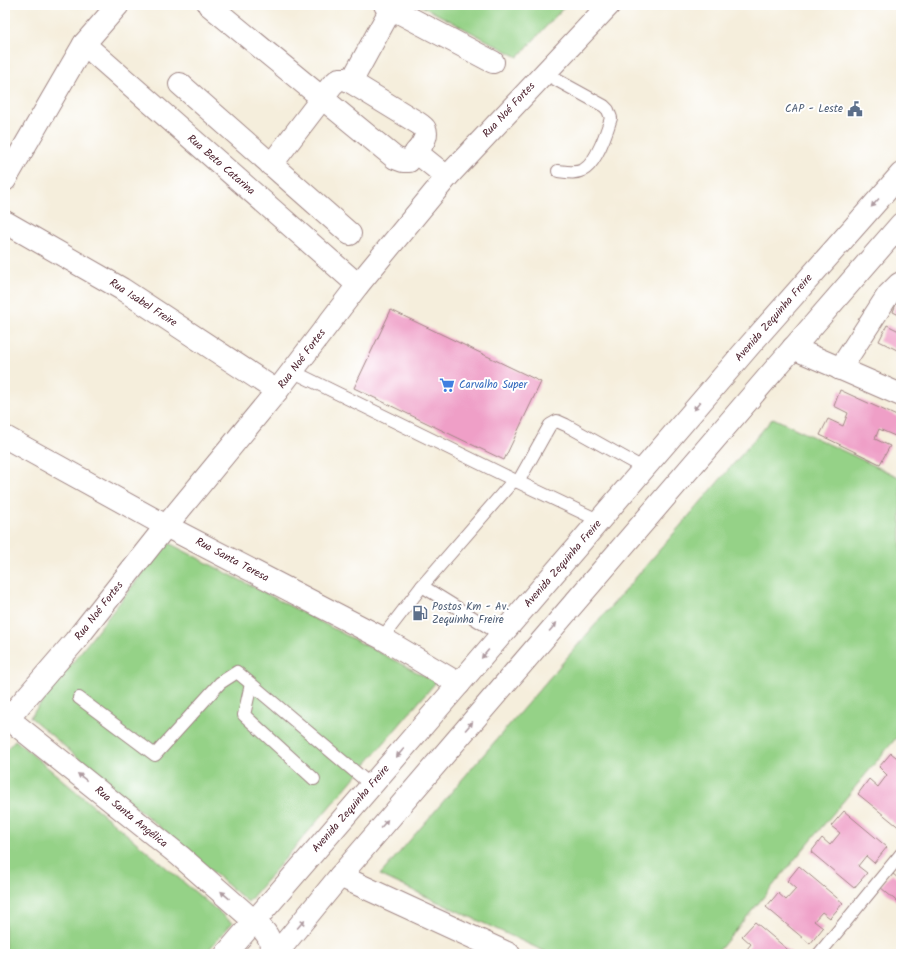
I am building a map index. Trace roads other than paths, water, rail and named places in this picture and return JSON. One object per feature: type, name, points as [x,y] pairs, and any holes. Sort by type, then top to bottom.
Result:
[{"type":"street","points":[[5,180],[84,44],[118,5]]},
{"type":"street","points":[[209,5],[323,98],[395,158],[403,161],[409,161],[425,140],[426,132],[425,128],[343,78],[339,79],[332,85],[323,98],[271,165]]},
{"type":"street","name":"Rua Noé Fortes","points":[[6,719],[75,641],[166,526],[277,391],[358,285],[447,176],[609,5]]},
{"type":"street","points":[[350,82],[388,7],[493,62]]},
{"type":"street","name":"Rua Beto Catarina","points":[[84,44],[358,285]]},
{"type":"street","points":[[180,84],[350,234]]},
{"type":"street","points":[[416,152],[447,176]]},
{"type":"street","name":"Avenida Zequinha Freire","points":[[226,954],[600,521],[643,468],[901,174]]},
{"type":"street","name":"Rua Isabel Freire","points":[[5,222],[122,289],[277,391]]},
{"type":"street","points":[[276,954],[340,876],[901,224]]},
{"type":"street","points":[[840,369],[888,295],[898,284],[901,283]]},
{"type":"street","points":[[750,345],[752,361],[758,366],[775,369]]},
{"type":"street","points":[[793,348],[901,395]]},
{"type":"street","points":[[718,382],[727,384],[735,390],[745,404]]},
{"type":"street","name":"Rua Santa Teresa","points":[[5,437],[166,526],[382,638],[459,684]]},
{"type":"street","name":"Rua Santa Angélica","points":[[6,719],[180,856],[254,921],[271,940],[271,954]]},
{"type":"street","points":[[340,876],[509,954]]},
{"type":"lane","points":[[544,74],[604,106],[608,110],[611,118],[606,133],[592,162],[584,170],[572,173],[558,171]]},
{"type":"lane","points":[[292,371],[600,521]]},
{"type":"lane","points":[[382,638],[422,586],[516,481],[550,425],[557,421],[566,424],[643,468]]},
{"type":"lane","points":[[422,586],[501,635]]},
{"type":"lane","points":[[79,698],[155,755],[220,683],[237,672],[372,786]]},
{"type":"lane","points":[[251,684],[244,714],[314,779]]},
{"type":"lane","points":[[819,954],[901,854]]},
{"type":"place","name":"CAP - Leste","points":[[855,109]]},
{"type":"place","name":"Carvalho Super","points":[[447,385]]},
{"type":"place","name":"Postos Km - Av. Zequinha Freire","points":[[420,613]]}]
